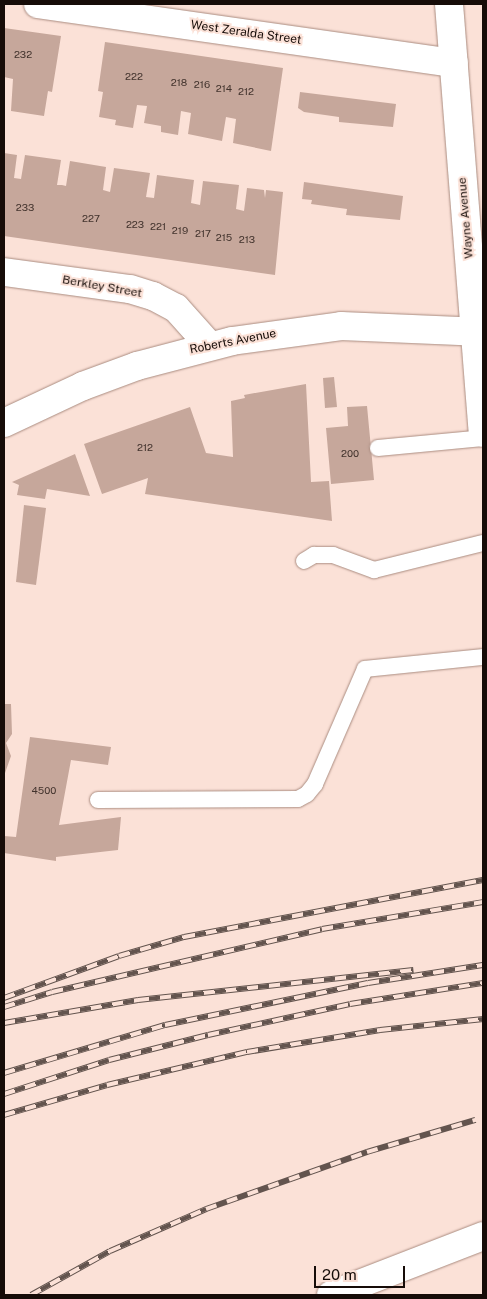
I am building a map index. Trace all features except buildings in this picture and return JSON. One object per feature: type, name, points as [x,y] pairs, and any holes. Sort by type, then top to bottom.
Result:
[{"type":"main road","name":"West Zeralda Street","points":[[38,4],[454,62]]},
{"type":"main road","name":"Wayne Avenue","points":[[450,4],[479,332],[483,433]]},
{"type":"main road","name":"Berkley Street","points":[[4,272],[130,289],[153,296],[176,308],[210,346]]},
{"type":"main road","name":"Roberts Avenue","points":[[4,423],[82,386],[210,346],[264,335],[341,326],[479,332]]},
{"type":"main road","points":[[331,1295],[483,1236]]},
{"type":"lane","points":[[378,448],[483,438]]},
{"type":"lane","points":[[304,561],[314,555],[333,555],[374,570],[483,543]]},
{"type":"lane","points":[[98,800],[298,799],[307,794],[315,784],[365,669],[483,657]]},
{"type":"railway","points":[[4,998],[119,956],[184,937],[483,880]]},
{"type":"railway","points":[[4,1007],[52,992],[322,929],[483,902]]},
{"type":"railway","points":[[4,1073],[165,1025],[368,983],[483,965]]},
{"type":"railway","points":[[4,1023],[138,1000],[413,970]]},
{"type":"railway","points":[[4,1094],[109,1060],[208,1035],[350,1004],[483,983]]},
{"type":"railway","points":[[4,1115],[107,1085],[247,1052],[380,1030],[483,1019]]},
{"type":"railway","points":[[31,1295],[110,1251],[206,1209],[367,1152],[475,1120]]}]
